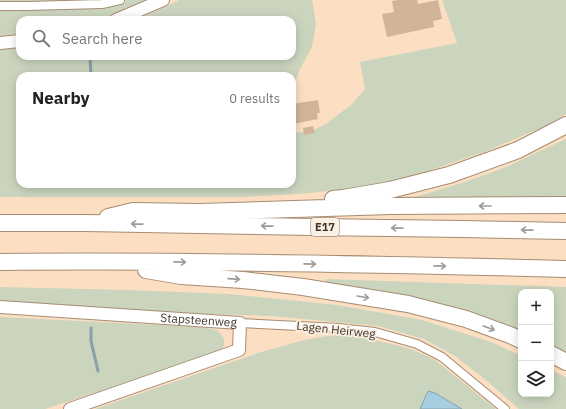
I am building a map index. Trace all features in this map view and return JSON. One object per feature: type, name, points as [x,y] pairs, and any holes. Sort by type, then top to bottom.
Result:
[{"type":"highway","points":[[200,212],[272,203],[343,198],[390,190],[449,175],[518,150],[566,125]]},
{"type":"highway","points":[[85,223],[133,211],[200,212],[392,206],[566,205]]},
{"type":"highway","name":"E17","points":[[0,223],[85,223],[566,231]]},
{"type":"highway","points":[[0,262],[100,261],[566,269]]},
{"type":"highway","points":[[100,261],[181,276],[242,280],[303,287],[408,304],[466,319],[518,339]]},
{"type":"highway","points":[[554,356],[566,362]]},
{"type":"street","points":[[0,6],[102,4],[120,0]]},
{"type":"street","points":[[125,16],[163,0]]},
{"type":"street","points":[[0,43],[16,41]]},
{"type":"street","name":"Stapsteenweg","points":[[0,307],[240,323],[240,350],[70,409]]},
{"type":"street","name":"Lagen Heirweg","points":[[240,323],[338,328],[375,332],[417,344],[442,357],[505,409]]},
{"type":"green space","points":[[0,0],[106,0],[19,3],[0,2]]},
{"type":"green space","points":[[127,0],[150,0],[111,16],[16,16],[16,34],[0,36],[0,9],[119,3]]},
{"type":"green space","points":[[179,0],[312,0],[316,24],[312,47],[296,79],[296,72],[16,72],[16,188],[296,188],[296,133],[312,131],[327,123],[351,105],[365,89],[360,62],[457,43],[442,0],[566,0],[566,114],[548,125],[484,152],[405,179],[353,188],[311,193],[242,197],[0,197],[0,49],[16,48],[16,60],[296,60],[296,16],[144,16]]},
{"type":"green space","points":[[566,139],[566,198],[411,198],[465,182],[506,167]]},
{"type":"green space","points":[[326,279],[566,287],[566,353],[554,347],[554,289],[518,289],[518,331],[458,308],[392,293],[326,283]]},
{"type":"green space","points":[[0,287],[229,294],[337,305],[422,320],[494,343],[518,355],[518,397],[554,397],[554,371],[566,377],[566,409],[519,409],[455,356],[424,339],[378,326],[272,316],[148,312],[0,303]]},
{"type":"green space","points":[[0,317],[200,327],[217,330],[224,338],[224,346],[222,350],[215,354],[45,409],[0,409]]},
{"type":"green space","points":[[340,334],[401,346],[435,360],[496,409],[462,409],[435,393],[428,391],[420,409],[95,409],[261,352],[304,340]]},
{"type":"water","points":[[428,391],[435,393],[462,409],[420,409]]},
{"type":"building","points":[[417,0],[418,4],[438,0],[442,19],[433,21],[434,27],[387,37],[382,14],[394,12],[392,1]]},
{"type":"building","points":[[318,100],[320,113],[317,113],[318,119],[296,123],[296,103]]},
{"type":"building","points":[[313,126],[315,133],[304,135],[303,128]]},
{"type":"waterway","points":[[90,60],[91,72]]},
{"type":"waterway","points":[[91,328],[91,341],[98,371]]}]
